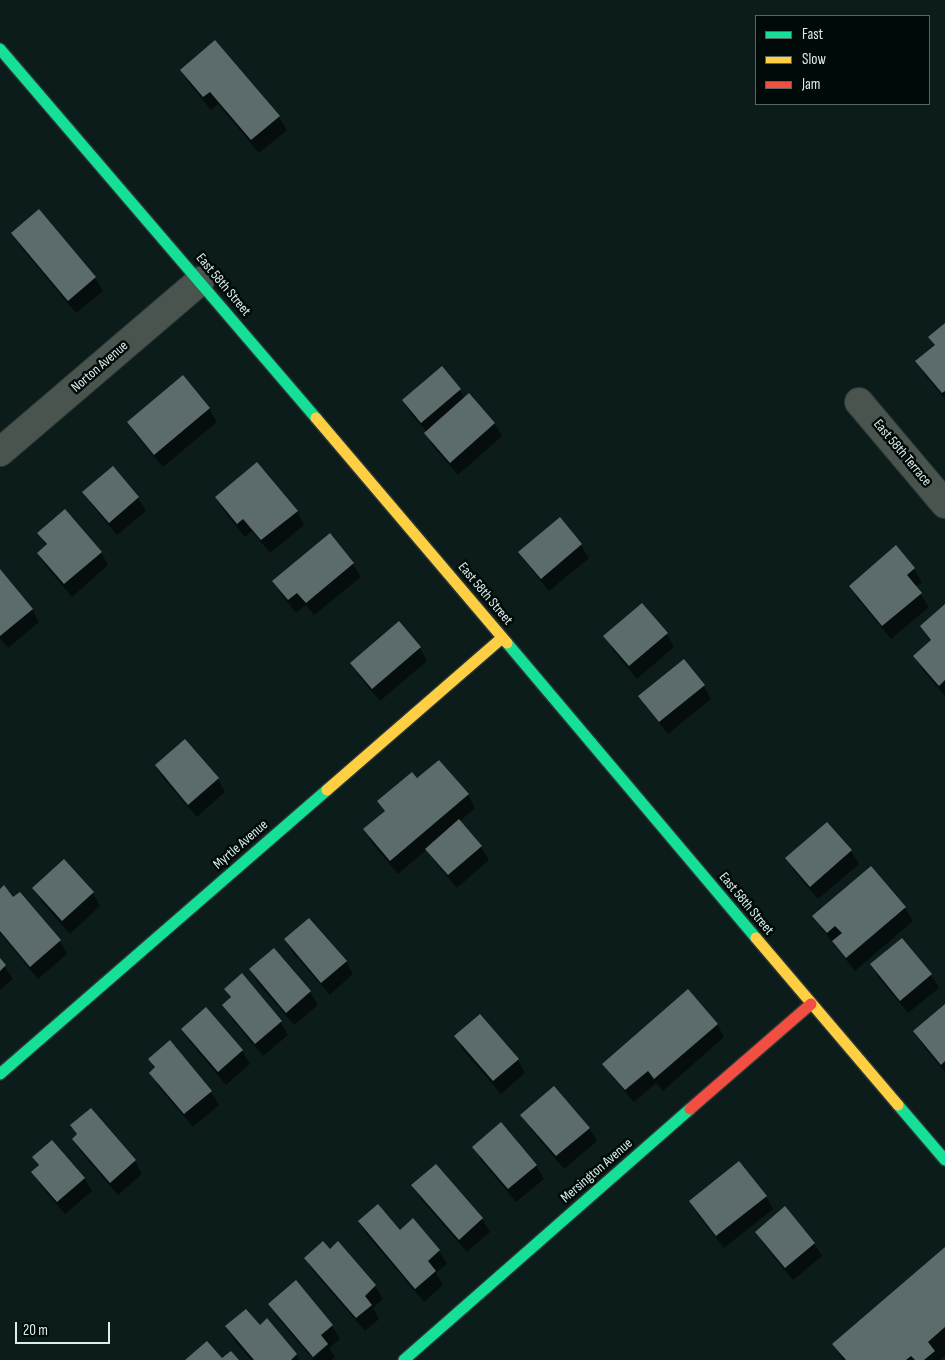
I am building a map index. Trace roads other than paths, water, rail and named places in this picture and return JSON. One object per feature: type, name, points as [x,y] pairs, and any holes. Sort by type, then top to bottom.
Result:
[{"type":"street","name":"East 58th Street","points":[[0,49],[200,281],[945,1160]]},
{"type":"street","name":"Norton Avenue","points":[[0,452],[200,281]]},
{"type":"street","name":"East 58th Terrace","points":[[859,402],[945,504]]},
{"type":"street","name":"Myrtle Avenue","points":[[0,1074],[502,638]]},
{"type":"street","name":"Mersington Avenue","points":[[404,1360],[812,1004]]}]
